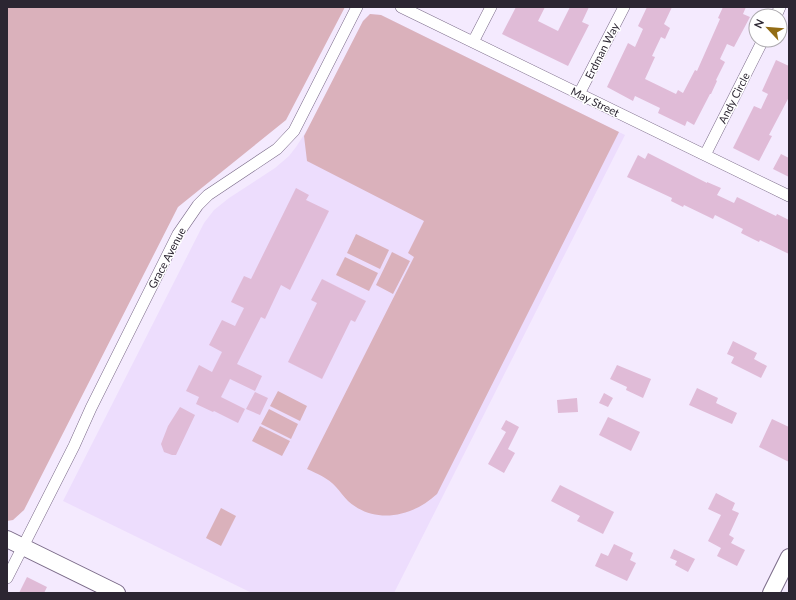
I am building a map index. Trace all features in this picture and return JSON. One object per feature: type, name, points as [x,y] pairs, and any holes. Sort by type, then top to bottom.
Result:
[{"type":"main road","points":[[7,539],[117,593]]},
{"type":"main road","points":[[770,593],[789,557]]},
{"type":"street","name":"Grace Avenue","points":[[7,578],[74,446],[91,408],[178,234],[198,205],[208,195],[276,149],[294,131],[357,7]]},
{"type":"street","name":"May Street","points":[[401,7],[789,196]]},
{"type":"street","points":[[473,42],[491,7]]},
{"type":"street","name":"Erdman Way","points":[[579,94],[624,7]]},
{"type":"street","name":"Andy Circle","points":[[705,155],[759,48]]},
{"type":"shaded area","points":[[7,7],[345,7],[286,120],[178,207],[24,510],[13,520],[7,521]]},
{"type":"shaded area","points":[[370,14],[381,15],[625,135],[394,593],[252,593],[63,501],[204,223],[214,210],[229,198],[275,168],[289,156],[311,124],[363,21]]},
{"type":"shaded area","points":[[370,14],[381,15],[619,132],[437,494],[416,508],[405,513],[393,515],[381,515],[359,509],[348,501],[330,481],[307,469],[414,257],[408,253],[424,221],[307,161],[304,136],[363,21]]},
{"type":"shaded area","points":[[356,234],[389,250],[380,269],[347,253]]},
{"type":"shaded area","points":[[392,252],[410,261],[393,294],[376,285]]},
{"type":"shaded area","points":[[345,257],[378,273],[369,291],[336,275]]},
{"type":"shaded area","points":[[278,391],[307,406],[300,421],[270,406]]},
{"type":"shaded area","points":[[269,409],[298,424],[291,439],[261,424]]},
{"type":"shaded area","points":[[260,426],[290,441],[282,456],[252,441]]},
{"type":"shaded area","points":[[221,508],[236,516],[221,546],[206,538]]},
{"type":"building","points":[[516,7],[545,7],[538,21],[558,31],[570,7],[589,7],[582,22],[589,25],[568,66],[502,34]]},
{"type":"building","points":[[647,7],[672,7],[664,24],[670,28],[665,39],[661,37],[652,56],[655,57],[645,79],[676,94],[678,90],[683,93],[695,70],[697,71],[720,19],[718,18],[723,7],[746,7],[743,14],[748,16],[748,21],[734,47],[727,44],[720,59],[725,62],[711,94],[694,125],[687,121],[685,126],[658,113],[660,108],[635,96],[633,101],[607,87],[628,43],[635,47],[643,29],[638,26]]},
{"type":"building","points":[[776,60],[789,66],[789,97],[769,135],[772,136],[759,161],[733,148],[754,106],[761,109],[768,94],[762,91]]},
{"type":"building","points":[[648,153],[707,183],[721,188],[717,195],[734,203],[737,197],[776,216],[777,214],[789,220],[789,254],[760,240],[759,242],[741,233],[743,229],[715,215],[713,219],[684,205],[683,207],[671,201],[672,198],[627,177],[638,155],[645,159]]},
{"type":"building","points":[[781,154],[789,158],[789,177],[773,169]]},
{"type":"building","points":[[296,188],[309,195],[306,200],[329,211],[290,290],[281,285],[265,319],[261,317],[237,364],[262,376],[255,391],[230,379],[221,397],[245,409],[238,423],[196,404],[199,397],[186,391],[199,365],[212,372],[222,352],[209,345],[222,320],[235,326],[244,308],[231,302],[244,276],[251,279]]},
{"type":"building","points":[[322,279],[366,301],[355,322],[351,320],[322,379],[288,362],[317,303],[311,300]]},
{"type":"building","points":[[733,341],[757,353],[754,359],[767,366],[761,378],[731,363],[734,357],[727,354]]},
{"type":"building","points":[[617,365],[651,379],[643,398],[626,390],[627,387],[610,379]]},
{"type":"building","points":[[697,388],[718,398],[716,403],[737,413],[732,424],[689,405]]},
{"type":"building","points":[[255,392],[268,398],[260,415],[246,409]]},
{"type":"building","points":[[604,393],[613,398],[608,407],[599,403]]},
{"type":"building","points":[[577,398],[578,412],[558,413],[557,400]]},
{"type":"building","points":[[180,407],[195,415],[176,455],[172,455],[164,452],[161,444],[168,426]]},
{"type":"building","points":[[608,417],[640,432],[631,451],[599,435]]},
{"type":"building","points":[[772,419],[789,427],[789,462],[759,447]]},
{"type":"building","points":[[506,420],[519,427],[508,449],[515,453],[504,473],[488,464],[506,432],[501,429]]},
{"type":"building","points":[[560,485],[614,512],[603,534],[577,521],[580,516],[551,501]]},
{"type":"building","points":[[716,493],[735,503],[732,510],[739,513],[729,535],[734,538],[731,543],[745,550],[737,566],[717,556],[721,548],[708,541],[721,515],[708,509]]},
{"type":"building","points":[[614,544],[633,553],[630,560],[636,563],[627,581],[595,566],[601,553],[608,556]]},
{"type":"building","points":[[674,549],[695,559],[688,572],[675,565],[677,561],[670,558]]},
{"type":"building","points":[[27,577],[47,587],[44,593],[19,593]]}]
